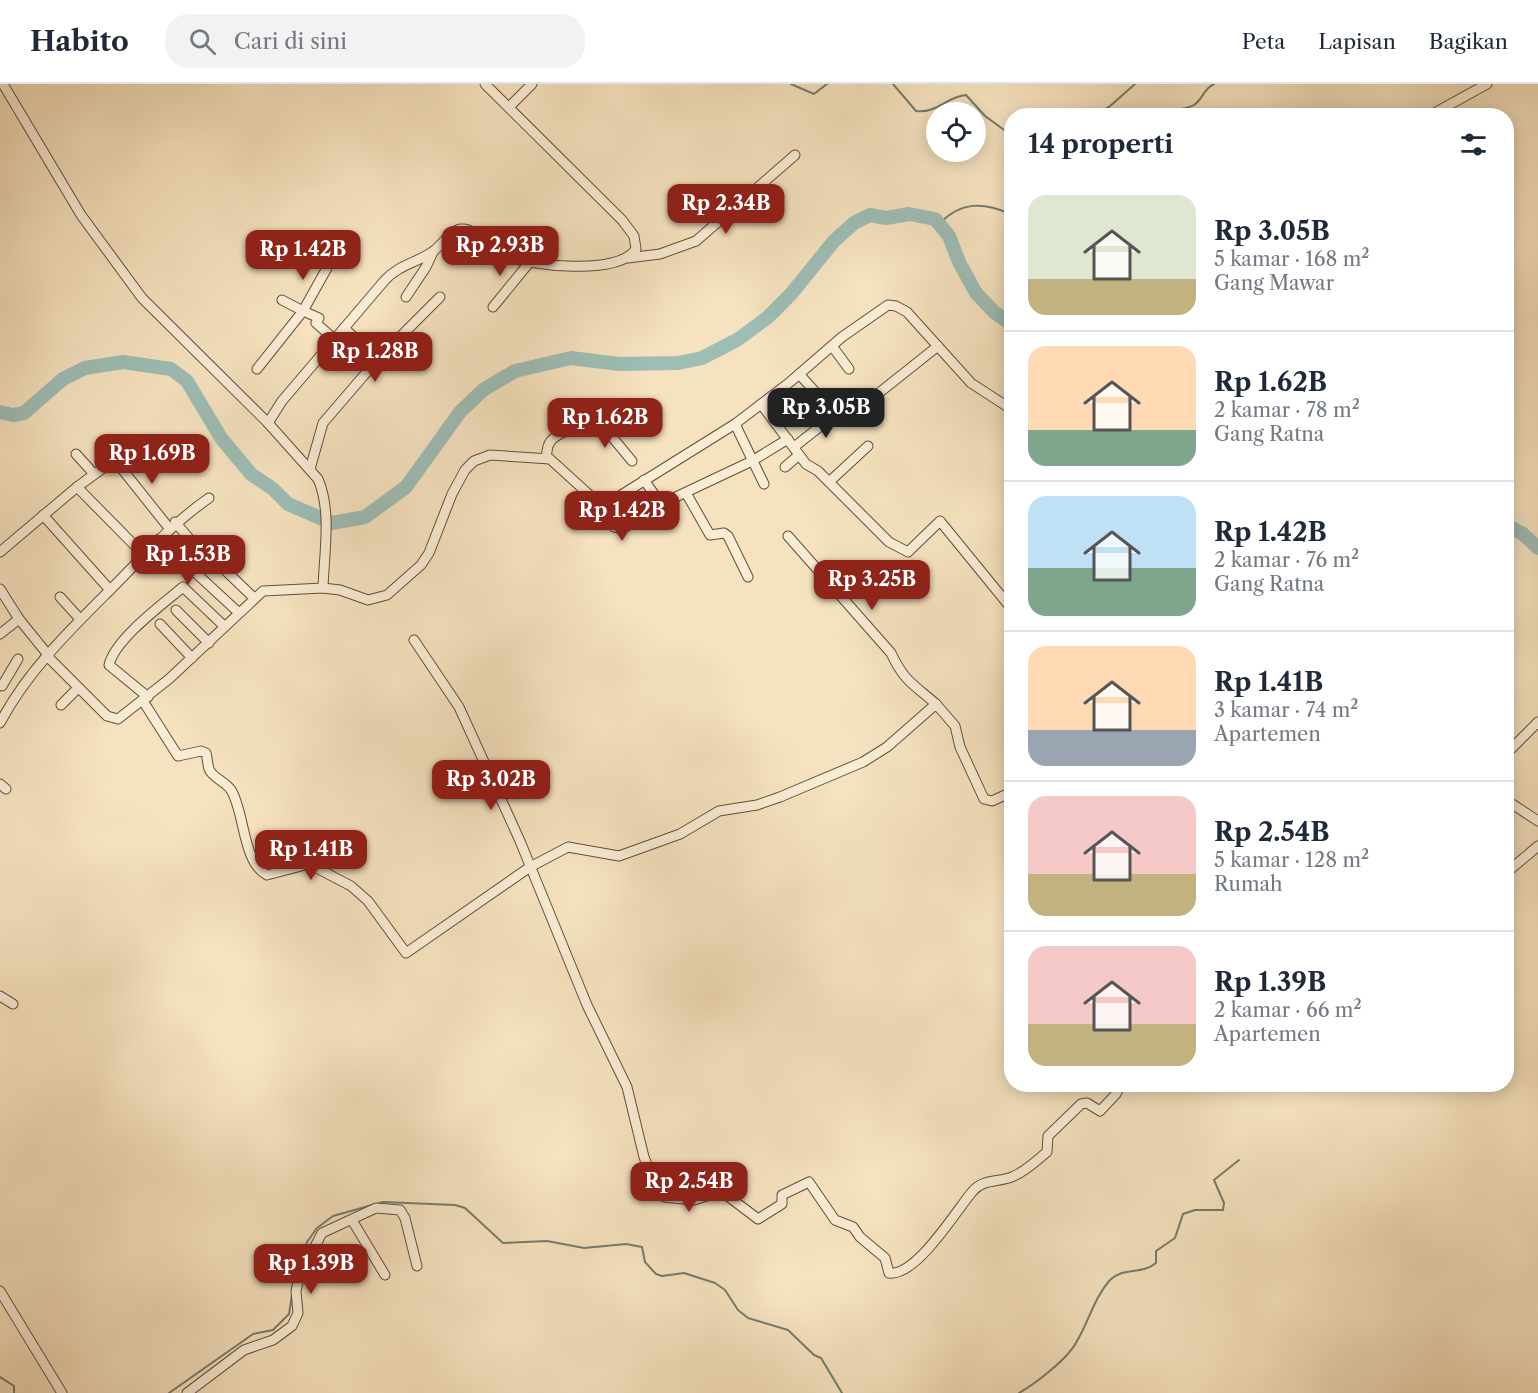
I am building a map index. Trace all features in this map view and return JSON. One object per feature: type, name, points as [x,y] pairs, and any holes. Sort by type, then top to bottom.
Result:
[{"type":"street","points":[[485,84],[604,200],[629,228],[636,243],[628,258]]},
{"type":"street","points":[[509,107],[532,84]]},
{"type":"street","points":[[1444,108],[1487,84]]},
{"type":"street","points":[[4,85],[81,215],[142,298],[268,423],[318,478],[324,501],[323,588]]},
{"type":"street","points":[[268,423],[282,401],[394,271],[433,252],[454,232],[463,229],[472,232],[495,251],[529,263],[591,265],[660,254],[696,241],[722,221],[795,155]]},
{"type":"street","points":[[406,297],[433,252]]},
{"type":"street","points":[[257,369],[303,311],[327,268],[326,263],[308,254]]},
{"type":"street","points":[[493,308],[529,263]]},
{"type":"street","points":[[310,469],[324,423],[378,359],[440,297]]},
{"type":"street","points":[[282,300],[319,318],[316,324],[335,340]]},
{"type":"street","points":[[576,523],[601,505],[615,499],[735,424],[878,310],[888,305],[896,306],[907,312],[971,383],[1004,404]]},
{"type":"street","points":[[344,328],[378,359]]},
{"type":"street","points":[[832,346],[849,369]]},
{"type":"street","points":[[850,416],[938,346]]},
{"type":"street","points":[[799,374],[819,396]]},
{"type":"street","points":[[761,404],[797,451],[889,542],[909,552],[940,521],[1004,599]]},
{"type":"street","points":[[785,466],[797,451],[841,410]]},
{"type":"street","points":[[546,458],[549,443],[554,438],[612,415]]},
{"type":"street","points":[[598,420],[632,461]]},
{"type":"street","points":[[735,424],[764,484]]},
{"type":"street","points":[[0,589],[19,619],[48,656],[78,688],[113,719],[123,717],[146,699],[209,642],[253,597],[267,591],[323,588],[340,590],[368,600],[387,595],[421,565],[429,553],[452,494],[471,463],[495,454],[546,458],[559,465],[601,505],[617,530],[661,504],[752,461],[788,439]]},
{"type":"street","points":[[829,482],[868,446]]},
{"type":"street","points":[[0,552],[77,487],[132,447]]},
{"type":"street","points":[[76,453],[94,474]]},
{"type":"street","points":[[114,459],[172,525],[199,550]]},
{"type":"street","points":[[644,480],[661,504]]},
{"type":"street","points":[[77,487],[143,554]]},
{"type":"street","points":[[687,493],[710,535],[724,533],[728,536],[748,577]]},
{"type":"street","points":[[0,723],[15,695],[35,669],[80,619],[172,525],[209,498]]},
{"type":"street","points":[[43,515],[110,590]]},
{"type":"street","points":[[788,536],[891,653],[900,672],[911,686],[936,704],[956,726],[960,747],[984,799],[992,801],[1004,795]]},
{"type":"street","points":[[159,539],[238,612]]},
{"type":"street","points":[[226,571],[253,597]]},
{"type":"street","points":[[224,626],[184,586],[127,637],[109,665],[146,699],[178,756],[201,751],[206,753],[211,774],[231,788],[238,804],[248,848],[263,872],[267,875],[309,864],[351,886],[368,901],[406,953],[530,867],[570,846],[619,856],[680,834],[719,812],[757,805],[780,797],[863,762],[886,747],[936,704]]},
{"type":"street","points":[[60,597],[80,619]]},
{"type":"street","points":[[176,610],[209,642]]},
{"type":"street","points":[[0,634],[19,619]]},
{"type":"street","points":[[160,624],[192,658]]},
{"type":"street","points":[[414,640],[459,707],[530,867],[587,1005],[627,1087],[644,1157],[658,1193],[664,1197],[694,1200],[719,1192],[759,1219],[782,1204],[782,1195],[809,1182],[835,1220],[853,1227],[885,1258],[887,1271],[899,1273],[935,1243],[980,1185],[1014,1176],[1025,1169],[1047,1152],[1048,1136],[1081,1104],[1087,1103],[1100,1111],[1117,1092]]},
{"type":"street","points":[[15,695],[1,685],[18,659]]},
{"type":"street","points":[[61,705],[78,688]]},
{"type":"street","points":[[1514,746],[1538,722]]},
{"type":"street","points":[[1514,805],[1538,821]]},
{"type":"street","points":[[1514,866],[1538,846]]},
{"type":"street","points":[[0,996],[13,1004]]},
{"type":"street","points":[[187,1393],[244,1350],[273,1340],[292,1326],[298,1313],[296,1284],[318,1238],[325,1231],[376,1208],[400,1210],[405,1218],[417,1266]]},
{"type":"street","points":[[352,1220],[385,1275]]},
{"type":"street","points":[[0,1291],[62,1393]]},
{"type":"waterway","points":[[791,84],[814,94],[827,84]]},
{"type":"waterway","points":[[893,84],[916,111],[930,110],[953,98],[966,95],[985,116],[1004,130]]},
{"type":"waterway","points":[[1107,108],[1135,84]]},
{"type":"waterway","points":[[1187,108],[1200,100],[1208,88],[1214,84]]},
{"type":"waterway","points":[[939,224],[956,211],[973,206],[991,207],[1004,211]]},
{"type":"waterway","points":[[0,412],[13,415],[24,413],[63,379],[85,368],[123,362],[171,369],[187,381],[221,438],[251,474],[273,489],[288,504],[332,523],[365,517],[406,487],[460,412],[483,390],[515,371],[571,358],[619,364],[678,363],[702,358],[737,340],[768,317],[791,294],[834,241],[854,223],[870,215],[886,218],[909,214],[935,219],[949,236],[959,262],[976,293],[1004,319]]},
{"type":"waterway","points":[[1514,529],[1538,548]]},
{"type":"waterway","points":[[1019,1393],[1051,1370],[1073,1348],[1100,1294],[1110,1280],[1120,1274],[1145,1269],[1156,1263],[1156,1251],[1175,1238],[1183,1214],[1195,1210],[1223,1210],[1224,1203],[1214,1180],[1239,1160]]},
{"type":"waterway","points":[[295,1276],[307,1242],[317,1228],[333,1216],[383,1202],[455,1205],[465,1208],[503,1243],[547,1241],[584,1248],[626,1244],[642,1247],[645,1262],[656,1274],[662,1276],[684,1273],[715,1283],[725,1290],[738,1310],[748,1318],[788,1330],[814,1355],[821,1358],[842,1393]]},
{"type":"waterway","points":[[169,1393],[253,1334],[273,1330],[289,1314],[292,1295]]},
{"type":"waterway","points":[[0,1377],[14,1386],[14,1393]]}]
